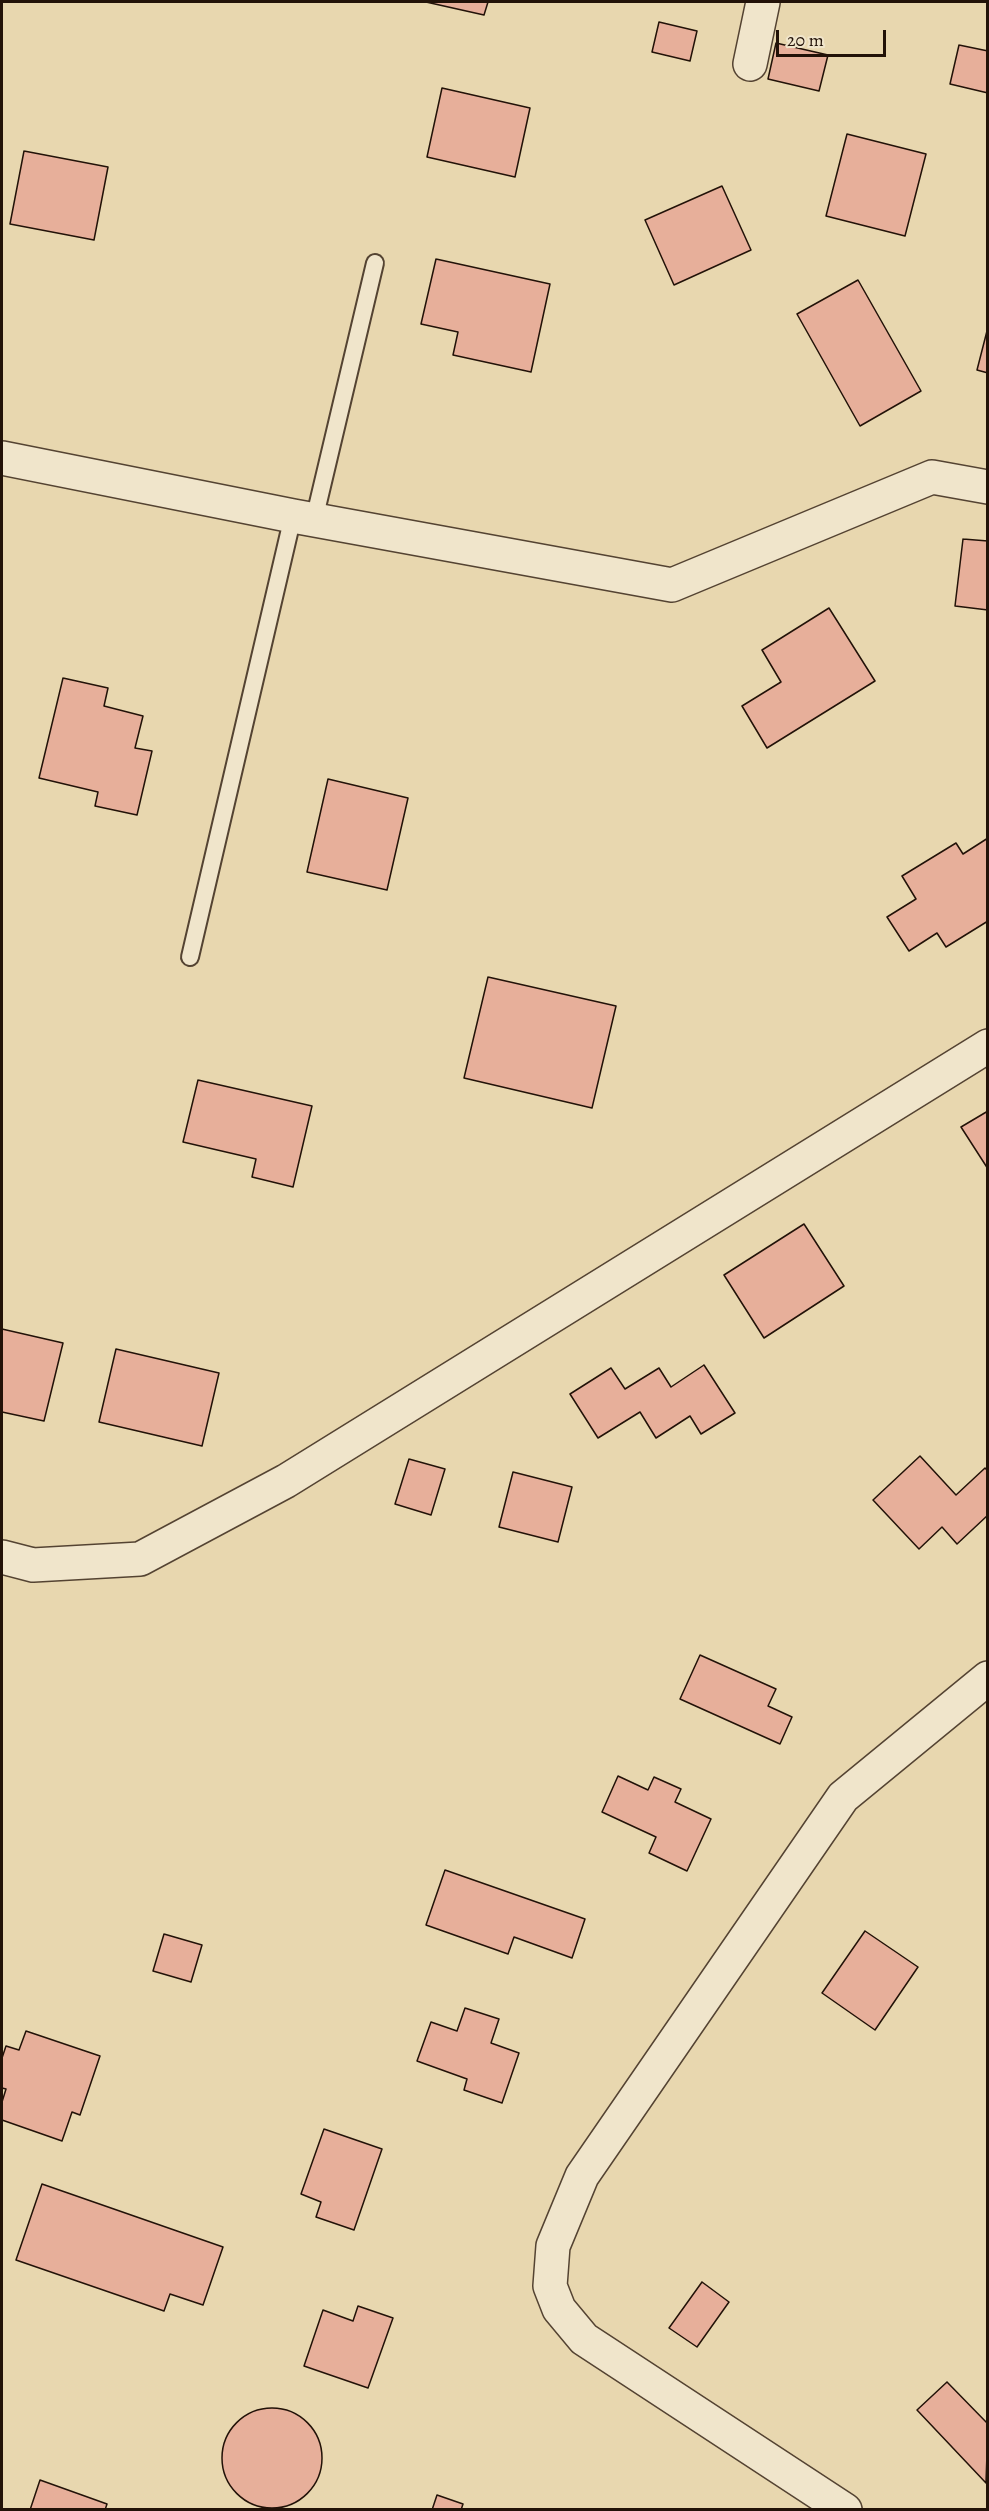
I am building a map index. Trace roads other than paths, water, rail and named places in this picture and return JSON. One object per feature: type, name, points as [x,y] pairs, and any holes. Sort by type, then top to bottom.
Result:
[{"type":"street","points":[[750,64],[764,2]]},
{"type":"street","points":[[2,458],[304,518],[672,585],[932,477],[987,487]]},
{"type":"street","points":[[2,1557],[33,1565],[140,1559],[286,1481],[987,1046]]},
{"type":"street","points":[[845,2510],[584,2339],[559,2309],[550,2286],[553,2246],[582,2176],[843,1797],[987,1677]]},
{"type":"lane","points":[[190,957],[304,518],[375,263]]}]
